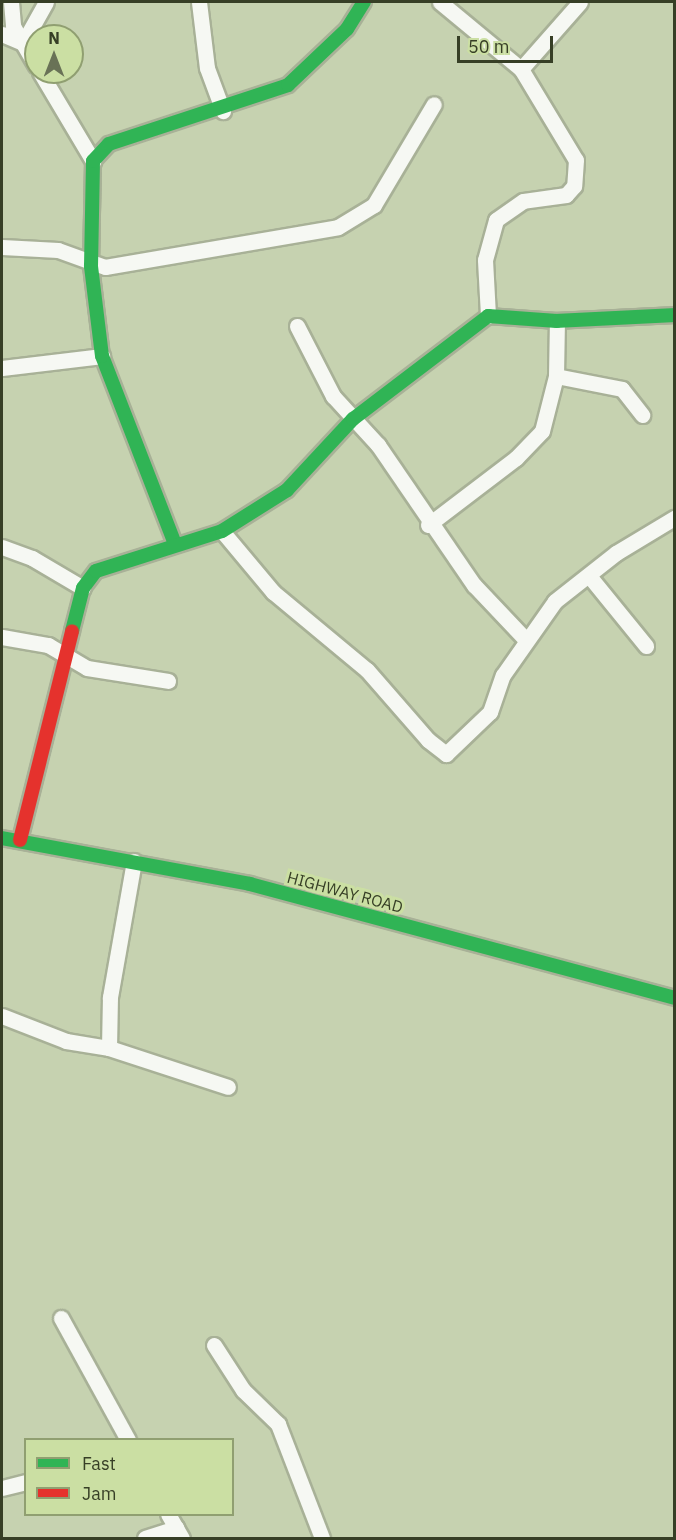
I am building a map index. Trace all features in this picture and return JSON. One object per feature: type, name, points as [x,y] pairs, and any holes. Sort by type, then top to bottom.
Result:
[{"type":"street","points":[[11,2],[13,26],[23,42]]},
{"type":"street","points":[[23,42],[46,2]]},
{"type":"street","points":[[199,2],[207,68],[223,111]]},
{"type":"street","points":[[93,161],[109,144],[223,111],[288,85],[348,29],[364,2]]},
{"type":"street","points":[[521,69],[580,2]]},
{"type":"street","points":[[449,3],[521,69],[576,160],[577,172],[566,195],[523,201],[496,220],[485,260],[488,316]]},
{"type":"street","points":[[2,34],[23,42]]},
{"type":"street","points":[[47,84],[93,161],[91,266],[102,356],[175,544]]},
{"type":"street","points":[[2,247],[58,250],[91,266],[338,227],[356,219],[374,205],[434,104]]},
{"type":"street","points":[[20,840],[65,652],[83,588],[96,571],[175,544],[222,531],[287,490],[353,418],[488,316],[557,321],[675,315]]},
{"type":"street","points":[[428,525],[516,458],[542,431],[556,376],[557,321]]},
{"type":"street","points":[[297,326],[333,396],[378,445],[428,525],[525,639]]},
{"type":"street","points":[[2,368],[102,356]]},
{"type":"street","points":[[556,376],[622,389],[642,415]]},
{"type":"street","points":[[222,531],[273,592],[367,670],[428,740],[446,754],[490,712],[525,639],[555,601],[590,576],[616,553],[675,518]]},
{"type":"street","points":[[2,547],[32,558],[83,588]]},
{"type":"street","points":[[590,576],[646,645]]},
{"type":"street","points":[[2,637],[65,652],[70,661],[87,668],[168,681]]},
{"type":"street","name":"HIGHWAY ROAD","points":[[2,838],[250,884],[675,998]]},
{"type":"street","points":[[109,1048],[110,997],[134,861]]},
{"type":"street","points":[[2,1016],[66,1041],[109,1048],[228,1087]]},
{"type":"street","points":[[61,1318],[127,1438]]},
{"type":"street","points":[[214,1345],[243,1390],[278,1424],[322,1539]]},
{"type":"street","points":[[2,1488],[24,1482]]},
{"type":"street","points":[[145,1539],[175,1527]]},
{"type":"traffic: fast","points":[[175,544],[102,356],[91,266],[93,161],[109,144],[288,85],[347,29],[364,2]]},
{"type":"traffic: fast","points":[[72,631],[83,588],[96,571],[222,531],[287,490],[353,419],[488,316],[557,321],[674,315]]},
{"type":"traffic: fast","points":[[2,838],[250,884],[674,998]]},
{"type":"traffic: jam","points":[[20,840],[72,631]]}]
